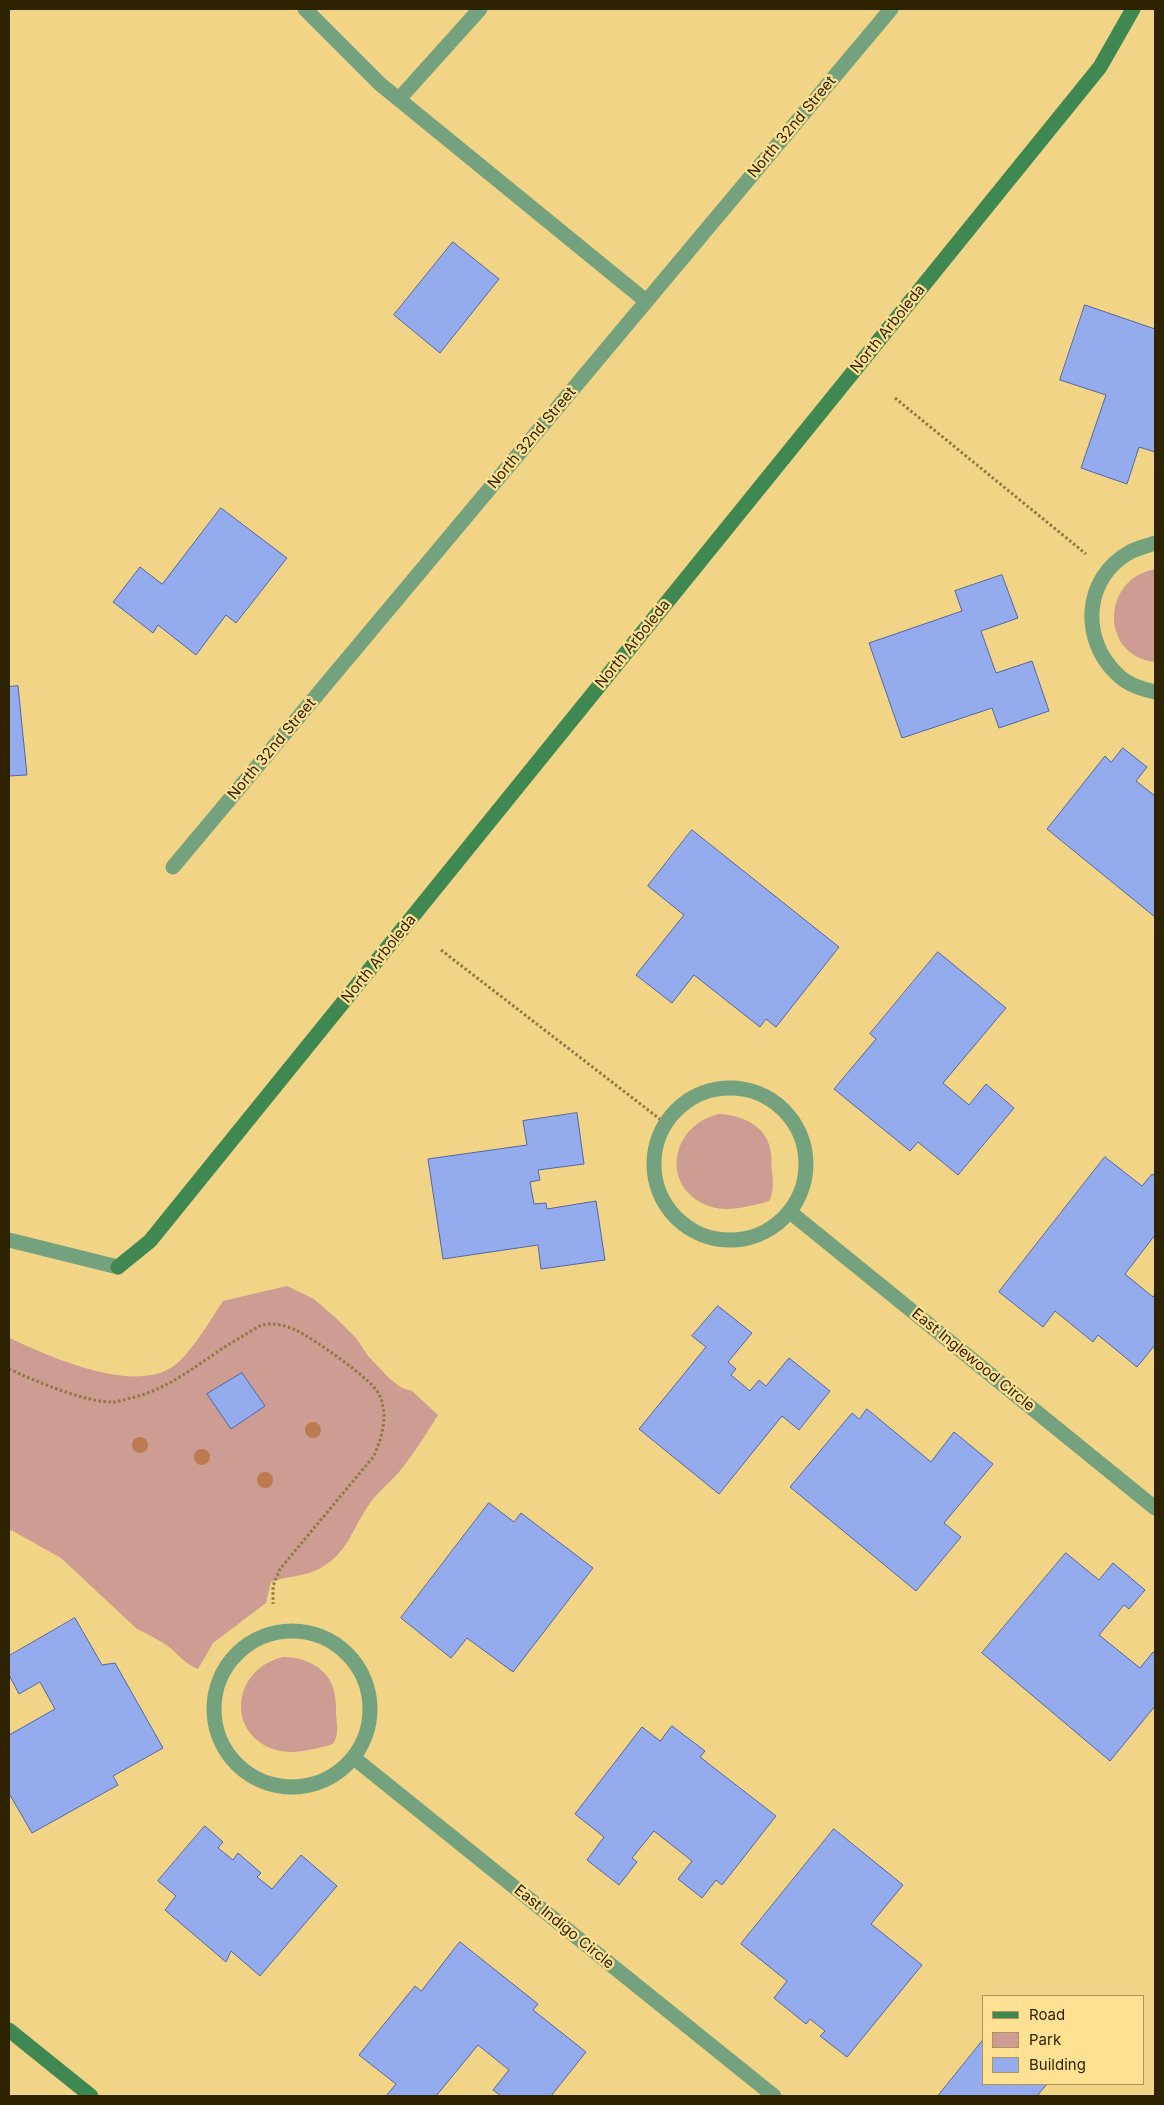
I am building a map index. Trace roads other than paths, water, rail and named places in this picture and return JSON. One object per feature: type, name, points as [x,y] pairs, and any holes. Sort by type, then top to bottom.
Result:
[{"type":"street","points":[[305,9],[380,84],[646,301]]},
{"type":"street","points":[[399,99],[480,9]]},
{"type":"street","name":"North 32nd Street","points":[[173,867],[891,9]]},
{"type":"street","name":"North Arboleda","points":[[9,1240],[118,1267],[150,1241],[1094,75],[1134,9]]},
{"type":"street","points":[[1155,543],[1130,552],[1107,571],[1096,591],[1091,614],[1093,637],[1103,659],[1118,676],[1138,688],[1155,692]]},
{"type":"street","points":[[728,1088],[753,1092],[775,1103],[792,1122],[803,1144],[806,1169],[800,1194],[790,1212],[766,1231],[743,1239],[718,1239],[694,1231],[674,1216],[660,1195],[654,1171],[655,1146],[665,1122],[682,1105],[704,1092],[728,1088]]},
{"type":"street","name":"East Inglewood Circle","points":[[790,1212],[1155,1508]]},
{"type":"street","points":[[282,1632],[306,1633],[329,1641],[350,1657],[365,1680],[370,1707],[366,1734],[354,1758],[334,1776],[309,1786],[282,1787],[256,1779],[234,1763],[221,1743],[214,1719],[214,1694],[223,1671],[238,1652],[258,1638],[282,1632]]},
{"type":"street","name":"East Indigo Circle","points":[[354,1758],[774,2096]]},
{"type":"street","points":[[9,2030],[91,2096]]}]
